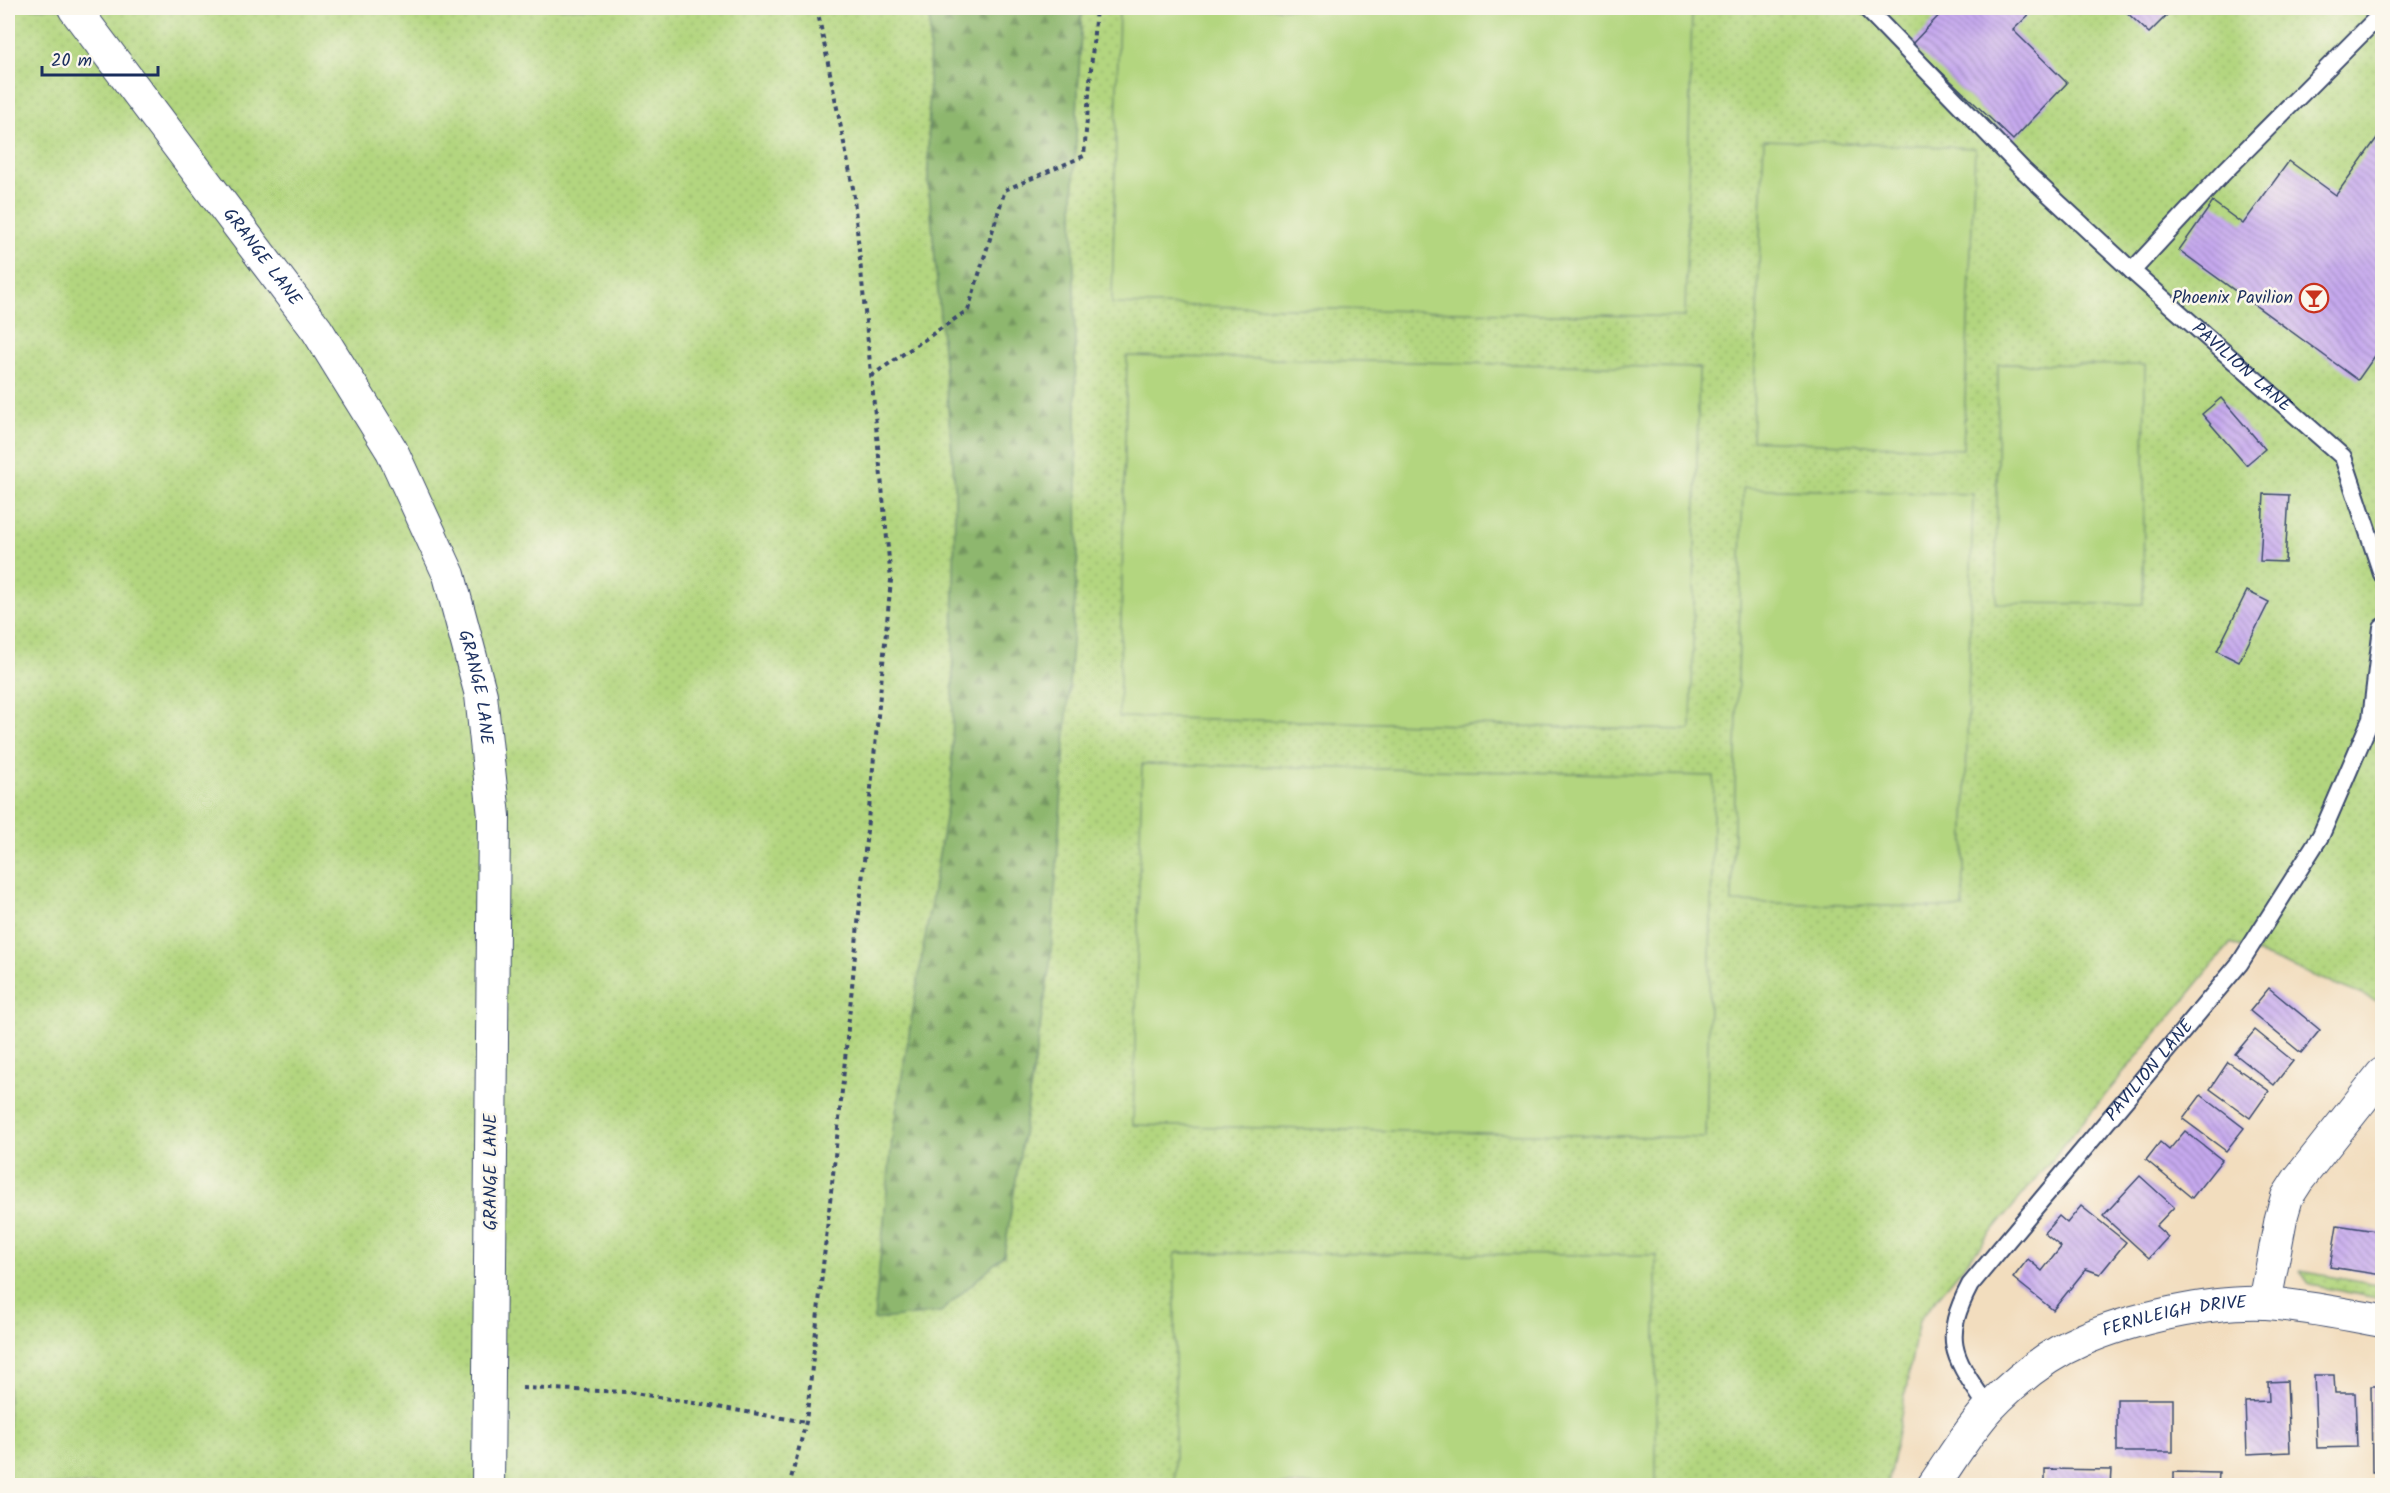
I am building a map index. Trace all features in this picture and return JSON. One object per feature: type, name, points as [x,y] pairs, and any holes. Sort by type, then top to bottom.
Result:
[{"type":"street","name":"GRANGE LANE","points":[[74,8],[317,330],[392,451],[448,575],[481,695],[494,816],[488,1485]]},
{"type":"street","points":[[2265,1303],[2287,1197],[2382,1074]]},
{"type":"street","name":"FERNLEIGH DRIVE","points":[[1989,1409],[2034,1368],[2079,1341],[2141,1320],[2213,1305],[2265,1303],[2330,1311],[2382,1321]]},
{"type":"street","points":[[1933,1485],[1989,1409]]},
{"type":"lane","name":"PAVILION LANE","points":[[1866,8],[2023,170],[2132,271],[2343,457],[2382,573]]},
{"type":"lane","points":[[2132,271],[2223,173],[2382,13]]},
{"type":"lane","name":"PAVILION LANE","points":[[1989,1409],[1958,1361],[1953,1337],[1957,1310],[1970,1285],[2240,963],[2315,845],[2371,719],[2382,627]]},
{"type":"path","points":[[789,1485],[806,1422],[841,1101],[891,580],[853,188],[817,8]]},
{"type":"path","points":[[871,376],[968,310],[1005,190],[1084,156],[1096,8]]},
{"type":"path","points":[[489,1387],[628,1392],[806,1422]]},
{"type":"green space","points":[[8,8],[2382,8],[2382,1003],[2231,943],[1919,1320],[1888,1485],[8,1485]]},
{"type":"green space","points":[[930,8],[1082,8],[1073,202],[1078,554],[1050,965],[1004,1255],[941,1312],[874,1320],[893,1130],[952,776],[955,488],[928,179]]},
{"type":"green space","points":[[1119,8],[1692,8],[1685,317],[1112,304]]},
{"type":"green space","points":[[1764,140],[1975,148],[1963,449],[1752,440]]},
{"type":"green space","points":[[1127,356],[1699,368],[1691,730],[1119,717]]},
{"type":"green space","points":[[1998,364],[2145,365],[2143,604],[1996,603]]},
{"type":"green space","points":[[1743,488],[1973,494],[1963,908],[1732,902]]},
{"type":"green space","points":[[1142,764],[1714,776],[1706,1138],[1133,1125]]},
{"type":"green space","points":[[1175,1253],[1656,1255],[1656,1485],[1175,1485]]},
{"type":"green space","points":[[2300,1271],[2382,1286],[2382,1299],[2310,1285]]},
{"type":"building","points":[[1946,8],[2036,8],[2013,30],[2067,83],[2013,140],[1912,44]]},
{"type":"building","points":[[2122,8],[2174,8],[2149,33]]},
{"type":"building","name":"Phoenix Pavilion","points":[[2382,131],[2382,346],[2358,380],[2179,250],[2213,202],[2243,224],[2289,161],[2336,195]]},
{"type":"building","points":[[2221,398],[2265,449],[2246,465],[2202,414]]},
{"type":"building","points":[[2264,494],[2289,495],[2285,562],[2260,561]]},
{"type":"building","points":[[2247,591],[2269,602],[2239,662],[2217,651]]},
{"type":"building","points":[[2269,988],[2320,1030],[2301,1053],[2250,1011]]},
{"type":"building","points":[[2255,1030],[2293,1061],[2274,1085],[2235,1054]]},
{"type":"building","points":[[2228,1062],[2269,1091],[2250,1118],[2210,1089]]},
{"type":"building","points":[[2201,1095],[2244,1128],[2226,1151],[2183,1119]]},
{"type":"building","points":[[2185,1131],[2222,1160],[2192,1198],[2146,1160],[2160,1142],[2169,1150]]},
{"type":"building","points":[[2140,1176],[2174,1207],[2156,1226],[2168,1237],[2149,1258],[2103,1216]]},
{"type":"building","points":[[2081,1206],[2126,1242],[2100,1274],[2086,1269],[2053,1310],[2013,1278],[2028,1259],[2042,1271],[2061,1247],[2044,1233],[2059,1216],[2067,1223]]},
{"type":"building","points":[[2337,1225],[2382,1232],[2382,1275],[2330,1267]]},
{"type":"building","points":[[2314,1375],[2334,1375],[2335,1393],[2355,1393],[2357,1447],[2317,1448]]},
{"type":"building","points":[[2287,1381],[2290,1452],[2247,1454],[2245,1402],[2269,1401],[2268,1382]]},
{"type":"building","points":[[2371,1386],[2382,1386],[2382,1472],[2372,1472]]},
{"type":"building","points":[[2117,1399],[2173,1399],[2173,1452],[2117,1452]]},
{"type":"building","points":[[2045,1469],[2112,1470],[2111,1486],[2045,1486]]},
{"type":"building","points":[[2174,1472],[2219,1473],[2218,1486],[2174,1486]]},
{"type":"place","name":"Phoenix Pavilion","points":[[2314,298]]}]
